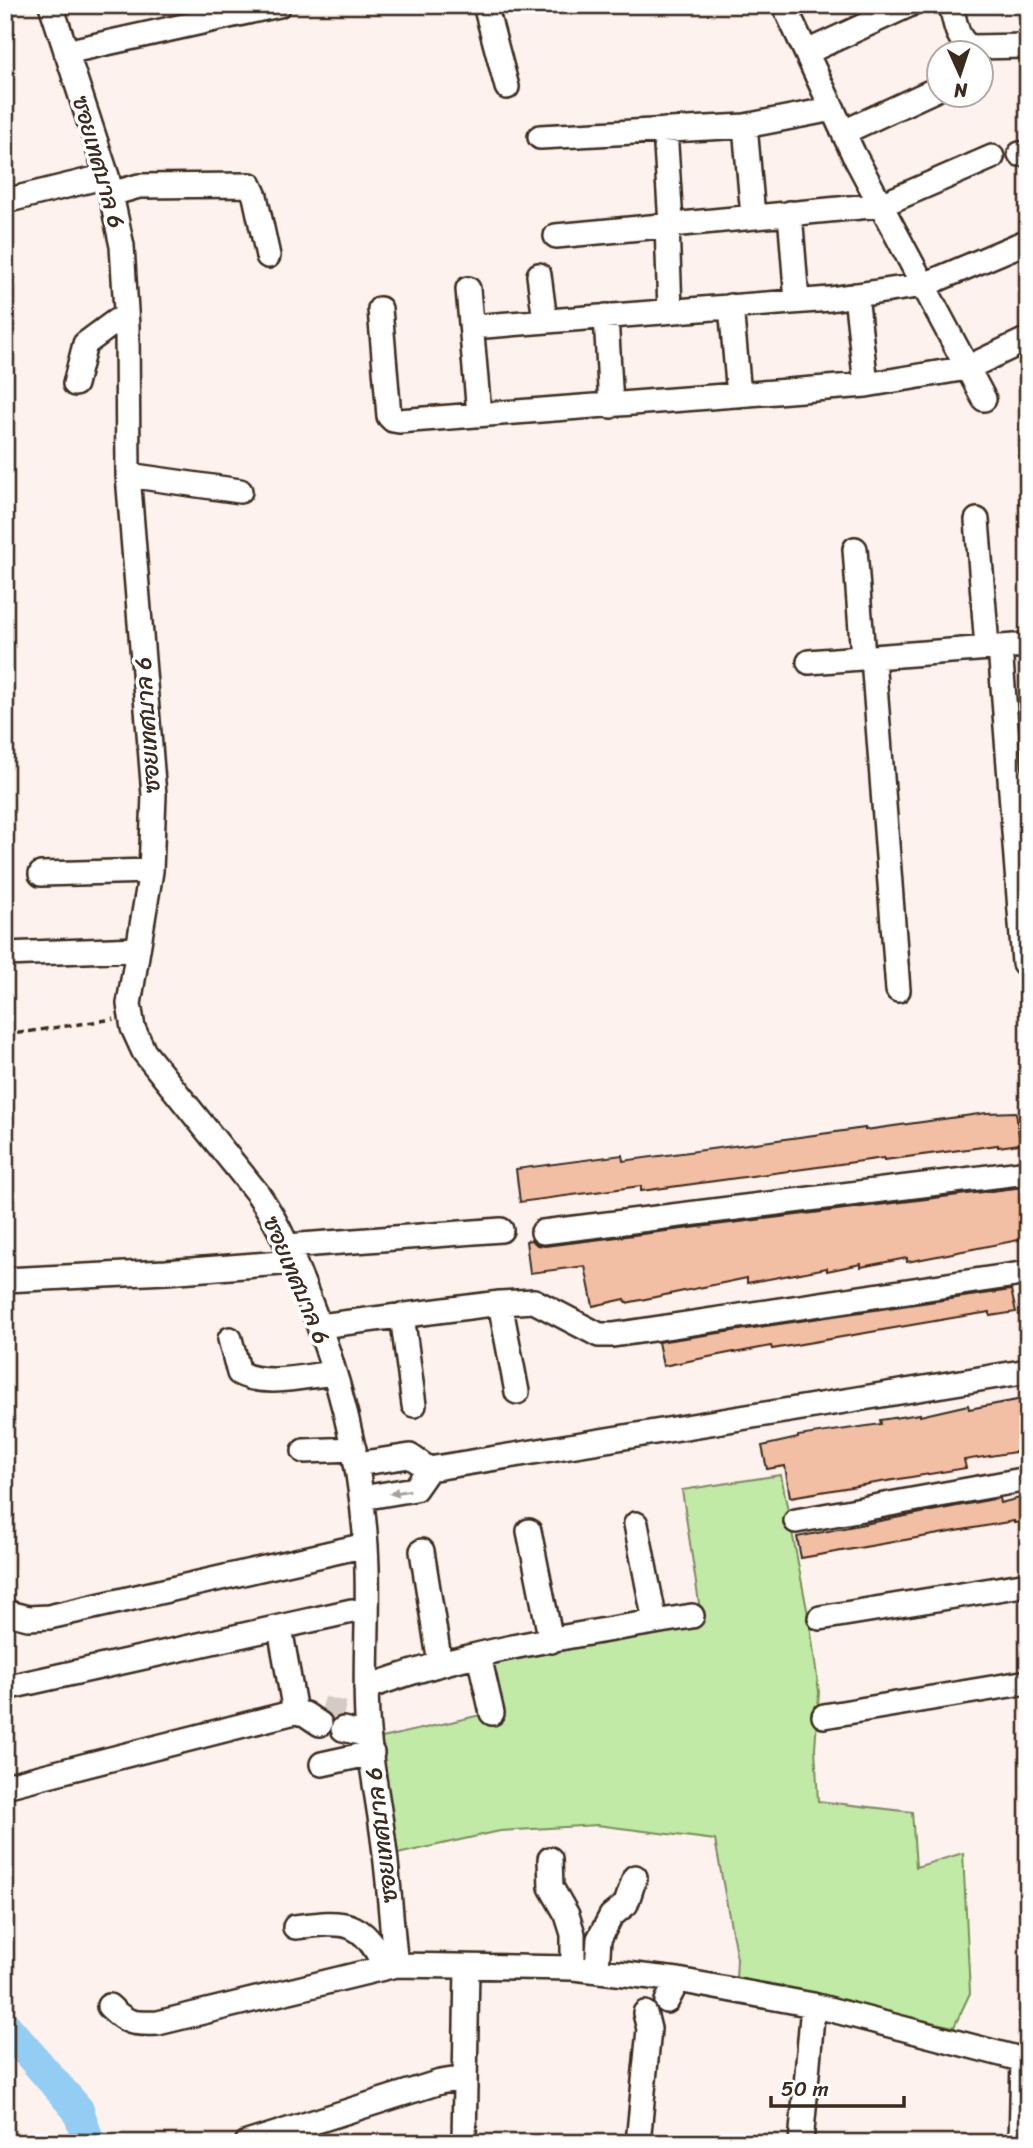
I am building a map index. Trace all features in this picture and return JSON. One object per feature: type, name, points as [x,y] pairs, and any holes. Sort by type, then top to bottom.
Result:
[{"type":"street","name":"ซอยเทศบาล 6","points":[[51,5],[109,185],[122,246],[127,320],[128,475],[154,795],[151,871],[129,1004],[130,1016],[144,1052],[275,1220],[320,1326],[334,1373],[355,1456],[362,1498],[366,1545],[366,1688],[369,1735],[384,1842],[391,1966]]},
{"type":"street","points":[[66,52],[279,5]]},
{"type":"street","points":[[485,5],[508,87]]},
{"type":"street","points":[[784,5],[881,205],[984,399]]},
{"type":"street","points":[[807,52],[909,5]]},
{"type":"street","points":[[951,5],[960,39],[965,44],[971,47],[1028,46]]},
{"type":"street","points":[[844,132],[925,94]]},
{"type":"street","points":[[540,137],[745,126],[833,109]]},
{"type":"street","points":[[745,126],[753,216]]},
{"type":"street","points":[[665,130],[670,311]]},
{"type":"street","points":[[556,236],[881,205],[992,157]]},
{"type":"street","points":[[5,201],[109,185],[250,185],[255,196],[268,256]]},
{"type":"street","points":[[790,212],[797,301]]},
{"type":"street","points":[[472,327],[797,301],[924,285],[1028,241]]},
{"type":"street","points":[[539,275],[545,321]]},
{"type":"street","points":[[468,289],[480,414]]},
{"type":"street","points":[[856,295],[866,385]]},
{"type":"street","points":[[731,306],[739,395]]},
{"type":"street","points":[[380,309],[389,416],[393,420],[611,406],[866,385],[967,368],[1028,339]]},
{"type":"street","points":[[606,316],[611,406]]},
{"type":"street","points":[[75,384],[85,344],[116,321],[127,320]]},
{"type":"street","points":[[128,475],[240,491]]},
{"type":"street","points":[[977,520],[993,647],[1024,963]]},
{"type":"street","points":[[855,549],[868,658],[898,990]]},
{"type":"street","points":[[809,662],[1028,645]]},
{"type":"street","points":[[41,874],[151,871]]},
{"type":"street","points":[[5,954],[138,949]]},
{"type":"street","points":[[543,1232],[1028,1172]]},
{"type":"street","points":[[5,1280],[166,1272],[291,1254],[501,1230]]},
{"type":"street","points":[[320,1326],[534,1301],[599,1335],[613,1335],[1028,1273]]},
{"type":"street","points":[[499,1303],[517,1392]]},
{"type":"street","points":[[402,1315],[414,1405]]},
{"type":"street","points":[[230,1339],[239,1373],[248,1378],[292,1378],[334,1373]]},
{"type":"street","points":[[304,1451],[355,1456],[410,1455],[429,1469],[1028,1371]]},
{"type":"street","points":[[362,1498],[415,1489],[429,1469]]},
{"type":"street","points":[[796,1521],[1028,1479]]},
{"type":"street","points":[[636,1524],[655,1622]]},
{"type":"street","points":[[529,1531],[551,1641]]},
{"type":"street","points":[[5,1612],[28,1618],[49,1617],[366,1545]]},
{"type":"street","points":[[422,1551],[440,1664]]},
{"type":"street","points":[[820,1618],[1028,1584]]},
{"type":"street","points":[[5,1688],[352,1611]]},
{"type":"street","points":[[366,1688],[440,1664],[692,1616]]},
{"type":"street","points":[[280,1628],[322,1717]]},
{"type":"street","points":[[479,1656],[492,1713]]},
{"type":"street","points":[[824,1716],[1028,1682]]},
{"type":"street","points":[[5,1786],[322,1717],[369,1735]]},
{"type":"street","points":[[322,1764],[369,1735]]},
{"type":"street","points":[[550,1859],[551,1887],[567,1915],[573,1934],[573,1968]]},
{"type":"street","points":[[597,1969],[599,1938],[611,1916],[626,1904],[635,1877]]},
{"type":"street","points":[[295,1927],[324,1923],[351,1925],[366,1937],[391,1966]]},
{"type":"street","points":[[109,2006],[121,2018],[134,2024],[158,2023],[391,1966],[597,1969],[651,2005]]},
{"type":"street","points":[[464,2143],[467,1967]]},
{"type":"street","points":[[651,2005],[678,1980]]},
{"type":"street","points":[[638,2143],[651,2005],[678,1980]]},
{"type":"street","points":[[678,1980],[813,2005],[1025,2061],[1021,2143]]},
{"type":"street","points":[[801,2143],[813,2005]]},
{"type":"street","points":[[247,2143],[440,2082],[465,2078]]},
{"type":"path","points":[[5,1033],[130,1016]]},
{"type":"green space","points":[[781,1475],[810,1625],[819,1692],[815,1748],[818,1801],[912,1812],[916,1867],[963,1853],[970,1993],[954,2027],[736,1979],[737,1959],[715,1840],[597,1825],[500,1831],[393,1855],[378,1739],[502,1710],[489,1665],[702,1623],[682,1490]]},
{"type":"building","points":[[1016,1112],[1020,1144],[884,1158],[641,1191],[641,1186],[520,1202],[516,1169],[622,1155],[623,1161],[865,1128],[986,1113]]},
{"type":"building","points":[[1024,1187],[1028,1238],[907,1262],[907,1258],[861,1267],[861,1264],[827,1271],[827,1268],[747,1283],[747,1278],[626,1303],[625,1299],[593,1306],[585,1266],[530,1273],[526,1241],[531,1240],[537,1245],[545,1246]]},
{"type":"building","points":[[1011,1290],[1016,1312],[990,1316],[990,1312],[772,1349],[771,1346],[734,1352],[663,1366],[658,1342]]},
{"type":"building","points":[[1028,1398],[1028,1450],[964,1460],[966,1468],[790,1497],[785,1466],[767,1469],[762,1446],[798,1436],[881,1424],[880,1420],[920,1416],[968,1405],[969,1409]]},
{"type":"building","points":[[1028,1496],[1028,1521],[1014,1521],[801,1558],[797,1537],[999,1498],[1000,1503]]},
{"type":"waterway","points":[[5,2026],[78,2110],[89,2143]]},
{"type":"tunnel","points":[[322,1708],[344,1713]]}]
